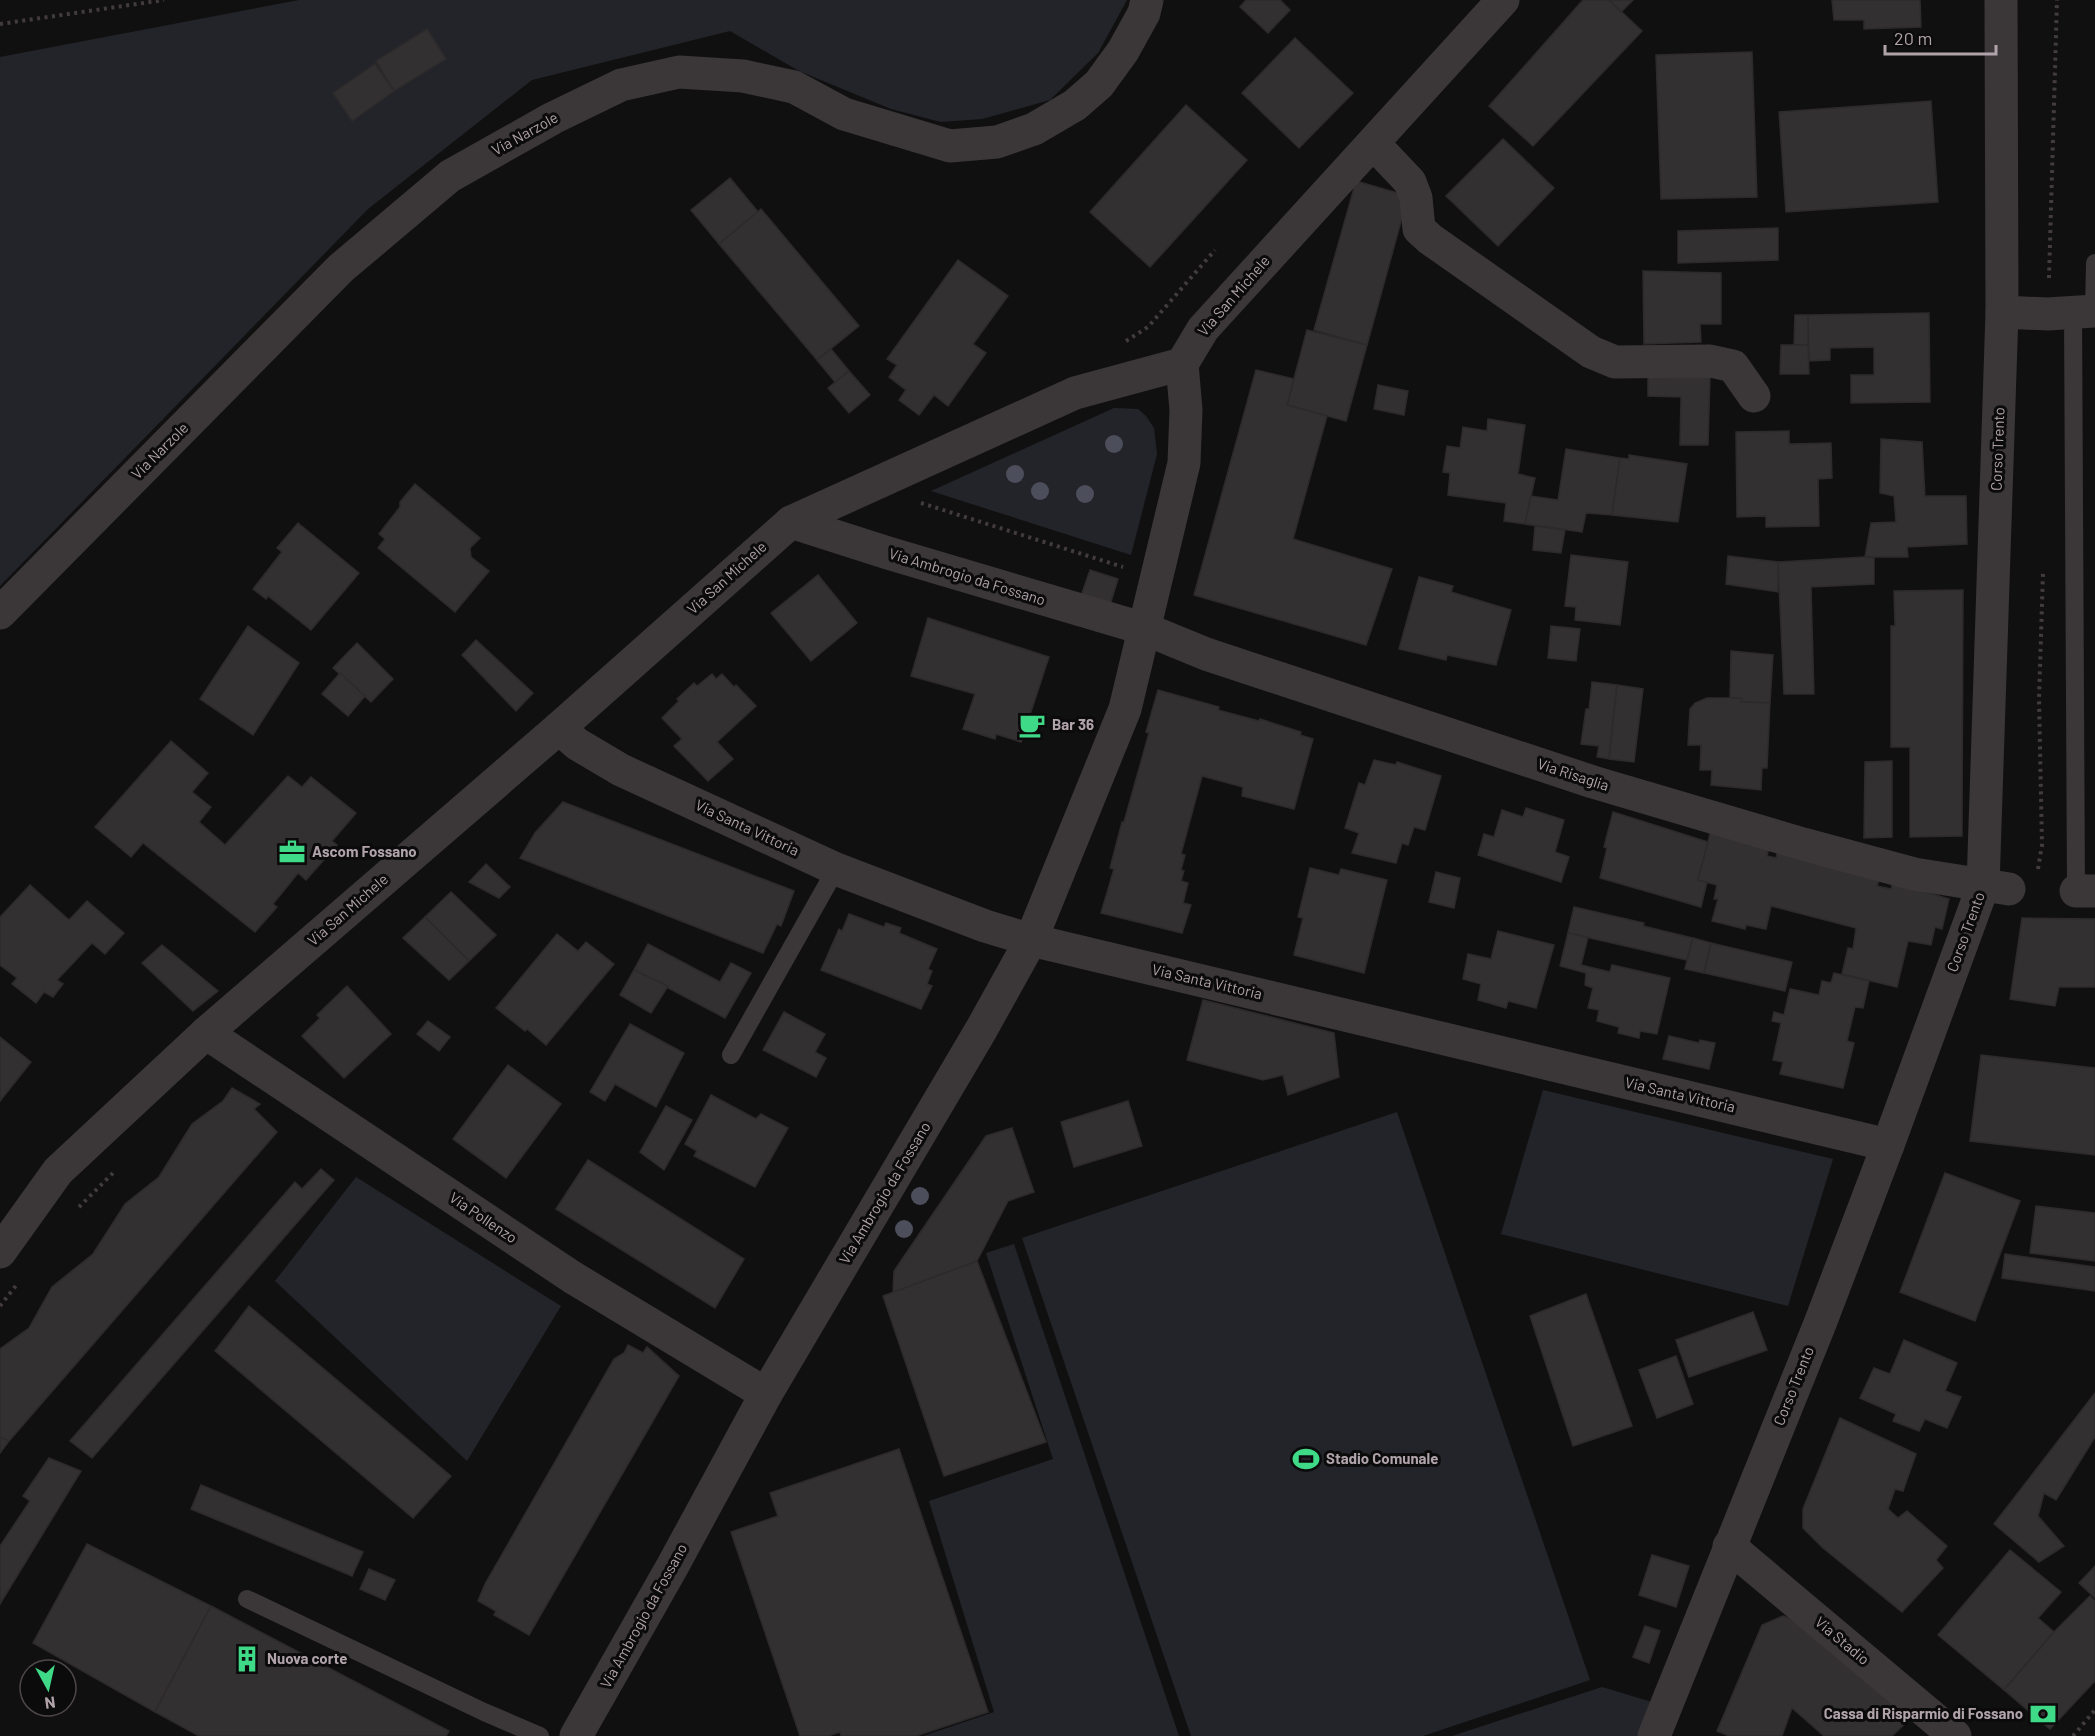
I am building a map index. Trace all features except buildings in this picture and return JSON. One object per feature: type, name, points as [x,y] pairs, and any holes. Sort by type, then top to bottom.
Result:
[{"type":"street","name":"Via Narzole","points":[[0,613],[341,268],[450,176],[553,118],[621,85],[679,72],[743,76],[794,87],[844,114],[950,146],[997,142],[1034,129],[1074,105],[1099,84],[1123,51],[1144,13],[1147,0]]},
{"type":"street","name":"Via San Michele","points":[[0,1252],[58,1171],[206,1033],[559,728],[791,522],[1075,393],[1182,364],[1203,329],[1503,0]]},
{"type":"street","name":"Corso Trento","points":[[1654,1736],[1825,1310],[1888,1144],[1996,887],[2002,312],[2001,0]]},
{"type":"street","points":[[1372,143],[1410,182],[1416,198],[1419,229],[1591,352],[1616,362],[1710,361],[1733,366],[1754,396]]},
{"type":"street","points":[[2002,312],[2048,314],[2087,311]]},
{"type":"street","name":"Via Ambrogio da Fossano","points":[[586,1734],[672,1567],[766,1394],[981,1030],[1030,940],[1125,709],[1184,463],[1186,410],[1182,364]]},
{"type":"street","name":"Via Ambrogio da Fossano","points":[[791,522],[1145,629]]},
{"type":"street","name":"Via Risaglia","points":[[1145,629],[1206,654],[1593,782],[1914,874],[1996,887]]},
{"type":"street","name":"Via Santa Vittoria","points":[[559,728],[577,744],[621,770],[836,869],[985,926],[1030,940],[1888,1144]]},
{"type":"street","name":"Via Pollenzo","points":[[206,1033],[572,1277],[766,1394]]},
{"type":"street","name":"Via Stadio","points":[[1729,1546],[1955,1736]]},
{"type":"lane","points":[[2085,891],[2087,311],[2095,263]]},
{"type":"lane","points":[[731,1055],[836,869]]},
{"type":"lane","points":[[247,1599],[484,1712],[540,1736]]},
{"type":"path","points":[[0,24],[164,0]]},
{"type":"path","points":[[1118,345],[1148,327],[1215,250]]},
{"type":"path","points":[[915,501],[1131,570]]},
{"type":"path","points":[[77,1210],[118,1168]]},
{"type":"path","points":[[0,1306],[21,1280]]},
{"type":"path","points":[[2073,1736],[2095,1710]]},
{"type":"shaded area","points":[[299,0],[1127,0],[1098,53],[1050,100],[982,119],[941,122],[891,109],[799,71],[730,31],[532,80],[368,209],[0,586],[0,57]]},
{"type":"shaded area","points":[[1114,408],[1138,409],[1154,428],[1157,454],[1131,555],[931,491]]},
{"type":"shaded area","points":[[1543,1090],[1833,1159],[1788,1306],[1501,1234]]},
{"type":"shaded area","name":"Stadio Comunale","points":[[1397,1112],[1590,1680],[1423,1736],[1191,1736],[1022,1238]]},
{"type":"shaded area","points":[[356,1177],[561,1306],[467,1461],[275,1281]]},
{"type":"shaded area","points":[[1014,1244],[1179,1736],[923,1736],[994,1712],[929,1501],[1053,1459],[986,1253]]},
{"type":"shaded area","points":[[1602,1687],[1652,1702],[1639,1736],[1452,1736]]},
{"type":"place","name":"Bar 36","points":[[1032,725]]},
{"type":"place","name":"Ascom Fossano","points":[[292,852]]},
{"type":"place","name":"Stadio Comunale","points":[[1306,1459]]},
{"type":"place","name":"Nuova corte","points":[[247,1659]]},
{"type":"place","name":"Cassa di Risparmio di Fossano","points":[[2043,1714]]}]
